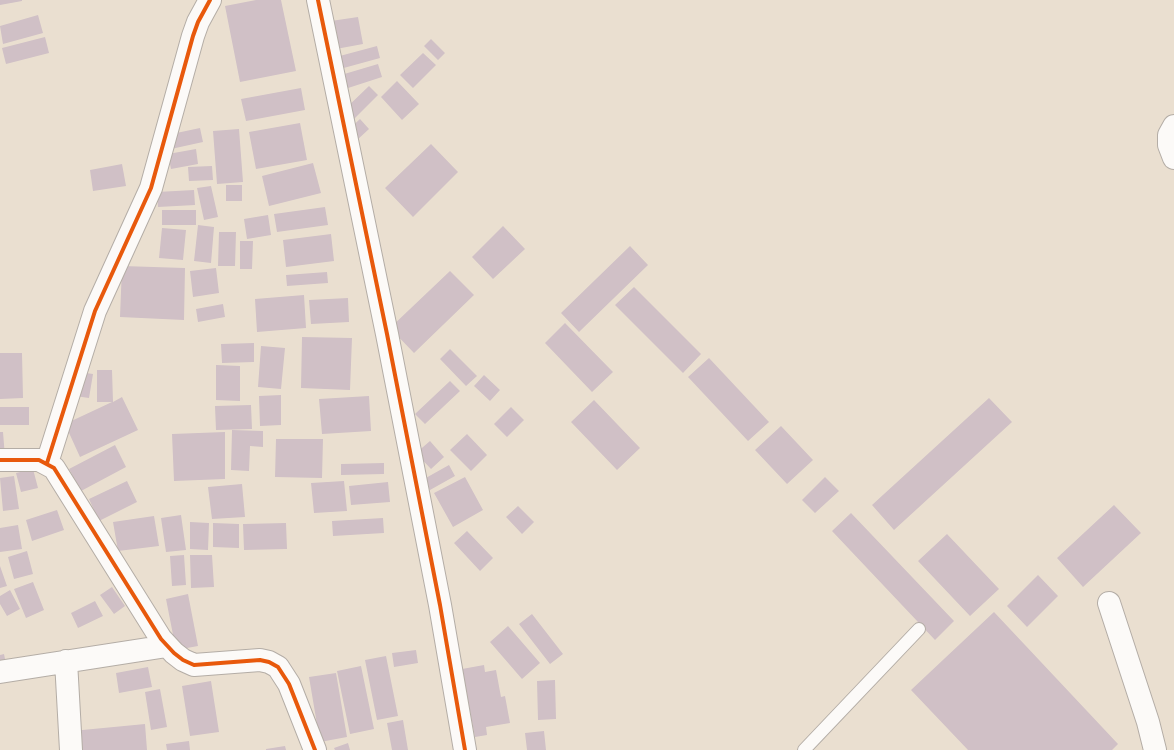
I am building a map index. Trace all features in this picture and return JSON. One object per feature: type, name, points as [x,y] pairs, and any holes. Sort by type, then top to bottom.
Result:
[{"type":"street","points":[[47,463],[95,311],[151,188],[193,36],[198,22],[210,0]]},
{"type":"street","points":[[318,0],[386,327],[440,605],[465,750]]},
{"type":"street","points":[[1174,126],[1169,135],[1169,145],[1174,158]]},
{"type":"street","points":[[0,460],[26,459],[47,463],[54,468],[62,478],[166,646],[183,660],[194,665],[260,660],[269,662],[278,667],[289,684],[315,750]]},
{"type":"street","points":[[1109,603],[1148,722],[1155,750]]},
{"type":"street","points":[[0,672],[166,646]]},
{"type":"street","points":[[66,661],[70,750]]},
{"type":"lane","points":[[804,750],[919,629]]},
{"type":"building","points":[[0,0],[22,0],[22,1],[0,5]]},
{"type":"building","points":[[256,0],[281,0],[296,71],[240,82],[225,6]]},
{"type":"building","points":[[38,15],[43,33],[3,44],[0,26]]},
{"type":"building","points":[[358,17],[363,44],[336,49],[331,21]]},
{"type":"building","points":[[45,37],[49,53],[6,64],[2,48]]},
{"type":"building","points":[[431,39],[445,53],[438,60],[424,46]]},
{"type":"building","points":[[377,46],[380,58],[340,69],[336,57]]},
{"type":"building","points":[[423,53],[436,65],[413,88],[400,75]]},
{"type":"building","points":[[378,64],[382,77],[345,89],[341,75]]},
{"type":"building","points":[[397,81],[419,104],[402,120],[381,97]]},
{"type":"building","points":[[369,86],[378,95],[354,119],[345,109]]},
{"type":"building","points":[[301,88],[305,110],[246,121],[241,99]]},
{"type":"building","points":[[360,119],[369,129],[356,141],[347,131]]},
{"type":"building","points":[[300,123],[307,160],[256,169],[249,132]]},
{"type":"building","points":[[200,128],[203,142],[171,149],[167,135]]},
{"type":"building","points":[[239,129],[243,182],[217,184],[213,131]]},
{"type":"building","points":[[431,144],[458,172],[413,217],[385,188]]},
{"type":"building","points":[[196,149],[198,164],[171,169],[168,154]]},
{"type":"building","points":[[313,163],[321,193],[269,206],[262,176]]},
{"type":"building","points":[[122,164],[126,186],[93,191],[90,170]]},
{"type":"building","points":[[212,166],[213,180],[189,181],[188,167]]},
{"type":"building","points":[[226,185],[242,185],[242,201],[226,201]]},
{"type":"building","points":[[211,186],[218,217],[204,220],[197,188]]},
{"type":"building","points":[[194,190],[195,205],[158,207],[157,192]]},
{"type":"building","points":[[325,207],[328,225],[277,232],[274,214]]},
{"type":"building","points":[[162,210],[196,210],[196,225],[162,225]]},
{"type":"building","points":[[268,215],[271,235],[247,239],[244,219]]},
{"type":"building","points":[[198,225],[214,227],[211,263],[194,261]]},
{"type":"building","points":[[503,226],[525,249],[493,279],[472,257]]},
{"type":"building","points":[[162,228],[186,230],[183,260],[159,258]]},
{"type":"building","points":[[219,232],[236,232],[235,266],[218,266]]},
{"type":"building","points":[[331,234],[334,261],[286,267],[283,240]]},
{"type":"building","points":[[240,241],[253,241],[252,269],[240,269]]},
{"type":"building","points":[[630,246],[648,265],[579,332],[561,313]]},
{"type":"building","points":[[122,266],[185,268],[184,320],[120,317]]},
{"type":"building","points":[[216,268],[219,293],[193,297],[190,271]]},
{"type":"building","points":[[450,271],[474,295],[414,353],[390,328]]},
{"type":"building","points":[[327,272],[328,283],[287,286],[286,275]]},
{"type":"building","points":[[634,287],[701,354],[683,373],[615,305]]},
{"type":"building","points":[[304,295],[306,328],[257,332],[255,299]]},
{"type":"building","points":[[348,298],[349,322],[311,324],[309,300]]},
{"type":"building","points":[[223,304],[225,317],[198,322],[196,309]]},
{"type":"building","points":[[565,323],[613,372],[592,392],[545,343]]},
{"type":"building","points":[[302,337],[352,338],[350,390],[301,388]]},
{"type":"building","points":[[254,343],[254,362],[222,363],[221,344]]},
{"type":"building","points":[[261,346],[285,348],[281,389],[258,387]]},
{"type":"building","points":[[450,349],[477,376],[466,386],[440,359]]},
{"type":"building","points":[[0,353],[22,353],[23,398],[0,399]]},
{"type":"building","points":[[709,358],[769,422],[748,441],[688,377]]},
{"type":"building","points":[[216,365],[240,366],[240,401],[216,400]]},
{"type":"building","points":[[97,370],[112,370],[113,402],[122,397],[138,430],[80,457],[65,424],[112,402],[97,402]]},
{"type":"building","points":[[79,372],[93,374],[89,398],[75,396]]},
{"type":"building","points":[[484,375],[500,390],[490,401],[474,386]]},
{"type":"building","points":[[450,381],[460,391],[425,424],[415,414]]},
{"type":"building","points":[[281,395],[281,425],[260,426],[259,396]]},
{"type":"building","points":[[369,396],[371,431],[322,434],[319,399]]},
{"type":"building","points":[[989,398],[1012,422],[894,530],[872,505]]},
{"type":"building","points":[[594,400],[640,448],[617,470],[571,422]]},
{"type":"building","points":[[251,405],[252,429],[216,430],[215,406]]},
{"type":"building","points":[[0,407],[29,407],[29,425],[0,425]]},
{"type":"building","points":[[511,407],[524,420],[507,437],[494,424]]},
{"type":"building","points":[[781,426],[813,460],[787,484],[755,450]]},
{"type":"building","points":[[232,430],[263,431],[263,447],[250,446],[249,471],[231,470]]},
{"type":"building","points":[[0,432],[3,432],[5,457],[0,457]]},
{"type":"building","points":[[225,432],[225,479],[174,481],[172,434]]},
{"type":"building","points":[[467,434],[487,455],[471,471],[450,450]]},
{"type":"building","points":[[276,439],[323,439],[322,478],[275,477]]},
{"type":"building","points":[[430,441],[444,457],[431,469],[416,453]]},
{"type":"building","points":[[115,445],[126,467],[81,491],[69,469]]},
{"type":"building","points":[[384,463],[384,474],[341,475],[341,464]]},
{"type":"building","points":[[449,465],[455,476],[430,490],[424,479]]},
{"type":"building","points":[[33,469],[38,488],[21,492],[16,473]]},
{"type":"building","points":[[14,476],[19,509],[3,511],[0,478]]},
{"type":"building","points":[[465,477],[483,510],[453,527],[434,493]]},
{"type":"building","points":[[825,477],[839,491],[815,513],[802,500]]},
{"type":"building","points":[[127,481],[137,502],[99,521],[89,499]]},
{"type":"building","points":[[344,481],[347,511],[314,513],[311,483]]},
{"type":"building","points":[[388,482],[390,502],[351,505],[349,486]]},
{"type":"building","points":[[242,484],[245,517],[212,519],[208,487]]},
{"type":"building","points":[[1114,505],[1141,533],[1083,587],[1057,558]]},
{"type":"building","points":[[518,506],[534,522],[522,534],[506,517]]},
{"type":"building","points":[[57,510],[64,530],[32,541],[26,520]]},
{"type":"building","points":[[851,513],[954,621],[935,640],[832,531]]},
{"type":"building","points":[[181,515],[186,550],[166,552],[161,518]]},
{"type":"building","points":[[154,516],[159,546],[118,551],[113,522]]},
{"type":"building","points":[[383,518],[384,533],[333,536],[332,521]]},
{"type":"building","points":[[190,522],[209,523],[208,550],[190,549]]},
{"type":"building","points":[[213,523],[239,524],[239,548],[213,547]]},
{"type":"building","points":[[286,523],[287,549],[244,550],[243,524]]},
{"type":"building","points":[[18,525],[22,549],[0,552],[0,528]]},
{"type":"building","points":[[467,531],[493,558],[480,571],[454,543]]},
{"type":"building","points":[[947,534],[999,589],[970,616],[918,561]]},
{"type":"building","points":[[27,551],[33,574],[14,579],[8,557]]},
{"type":"building","points":[[184,555],[186,585],[172,586],[170,556]]},
{"type":"building","points":[[190,555],[212,555],[214,587],[191,588]]},
{"type":"building","points":[[0,566],[7,586],[0,588]]},
{"type":"building","points":[[1038,575],[1058,596],[1027,627],[1007,606]]},
{"type":"building","points":[[33,582],[44,610],[26,618],[14,589]]},
{"type":"building","points":[[112,587],[125,606],[114,614],[100,595]]},
{"type":"building","points":[[10,590],[20,609],[7,616],[0,604],[0,596]]},
{"type":"building","points":[[188,594],[198,646],[176,650],[166,599]]},
{"type":"building","points":[[95,601],[103,616],[78,628],[71,613]]},
{"type":"building","points":[[994,612],[1118,744],[1112,750],[968,750],[911,690]]},
{"type":"building","points":[[532,614],[563,654],[550,664],[519,624]]},
{"type":"building","points":[[508,626],[540,663],[522,679],[490,642]]},
{"type":"building","points":[[416,650],[418,663],[394,667],[392,653]]},
{"type":"building","points":[[4,654],[6,664],[0,665],[0,655]]},
{"type":"building","points":[[386,656],[398,716],[377,720],[365,660]]},
{"type":"building","points":[[484,665],[485,672],[496,670],[501,697],[505,696],[510,723],[486,727],[487,735],[475,737],[462,669]]},
{"type":"building","points":[[361,666],[374,729],[350,734],[337,671]]},
{"type":"building","points":[[148,667],[152,687],[119,693],[116,673]]},
{"type":"building","points":[[336,673],[347,737],[320,742],[309,677]]},
{"type":"building","points":[[555,680],[556,719],[538,720],[537,681]]},
{"type":"building","points":[[211,681],[219,732],[190,736],[182,686]]},
{"type":"building","points":[[160,689],[167,727],[151,730],[145,692]]},
{"type":"building","points":[[403,720],[408,750],[392,750],[387,723]]},
{"type":"building","points":[[145,724],[147,750],[73,750],[72,731]]},
{"type":"building","points":[[544,731],[546,750],[527,750],[525,733]]},
{"type":"building","points":[[189,741],[190,750],[167,750],[166,744]]},
{"type":"building","points":[[348,743],[350,750],[335,750],[334,748]]},
{"type":"building","points":[[285,746],[286,750],[266,750],[266,749]]},
{"type":"cycle path","points":[[47,463],[95,311],[151,188],[193,36],[198,22],[210,0]]},
{"type":"cycle path","points":[[318,0],[387,334],[440,605],[465,750]]},
{"type":"cycle path","points":[[0,460],[39,460],[54,468],[161,639],[183,660],[194,665],[260,660],[269,662],[278,667],[289,684],[315,750]]}]
